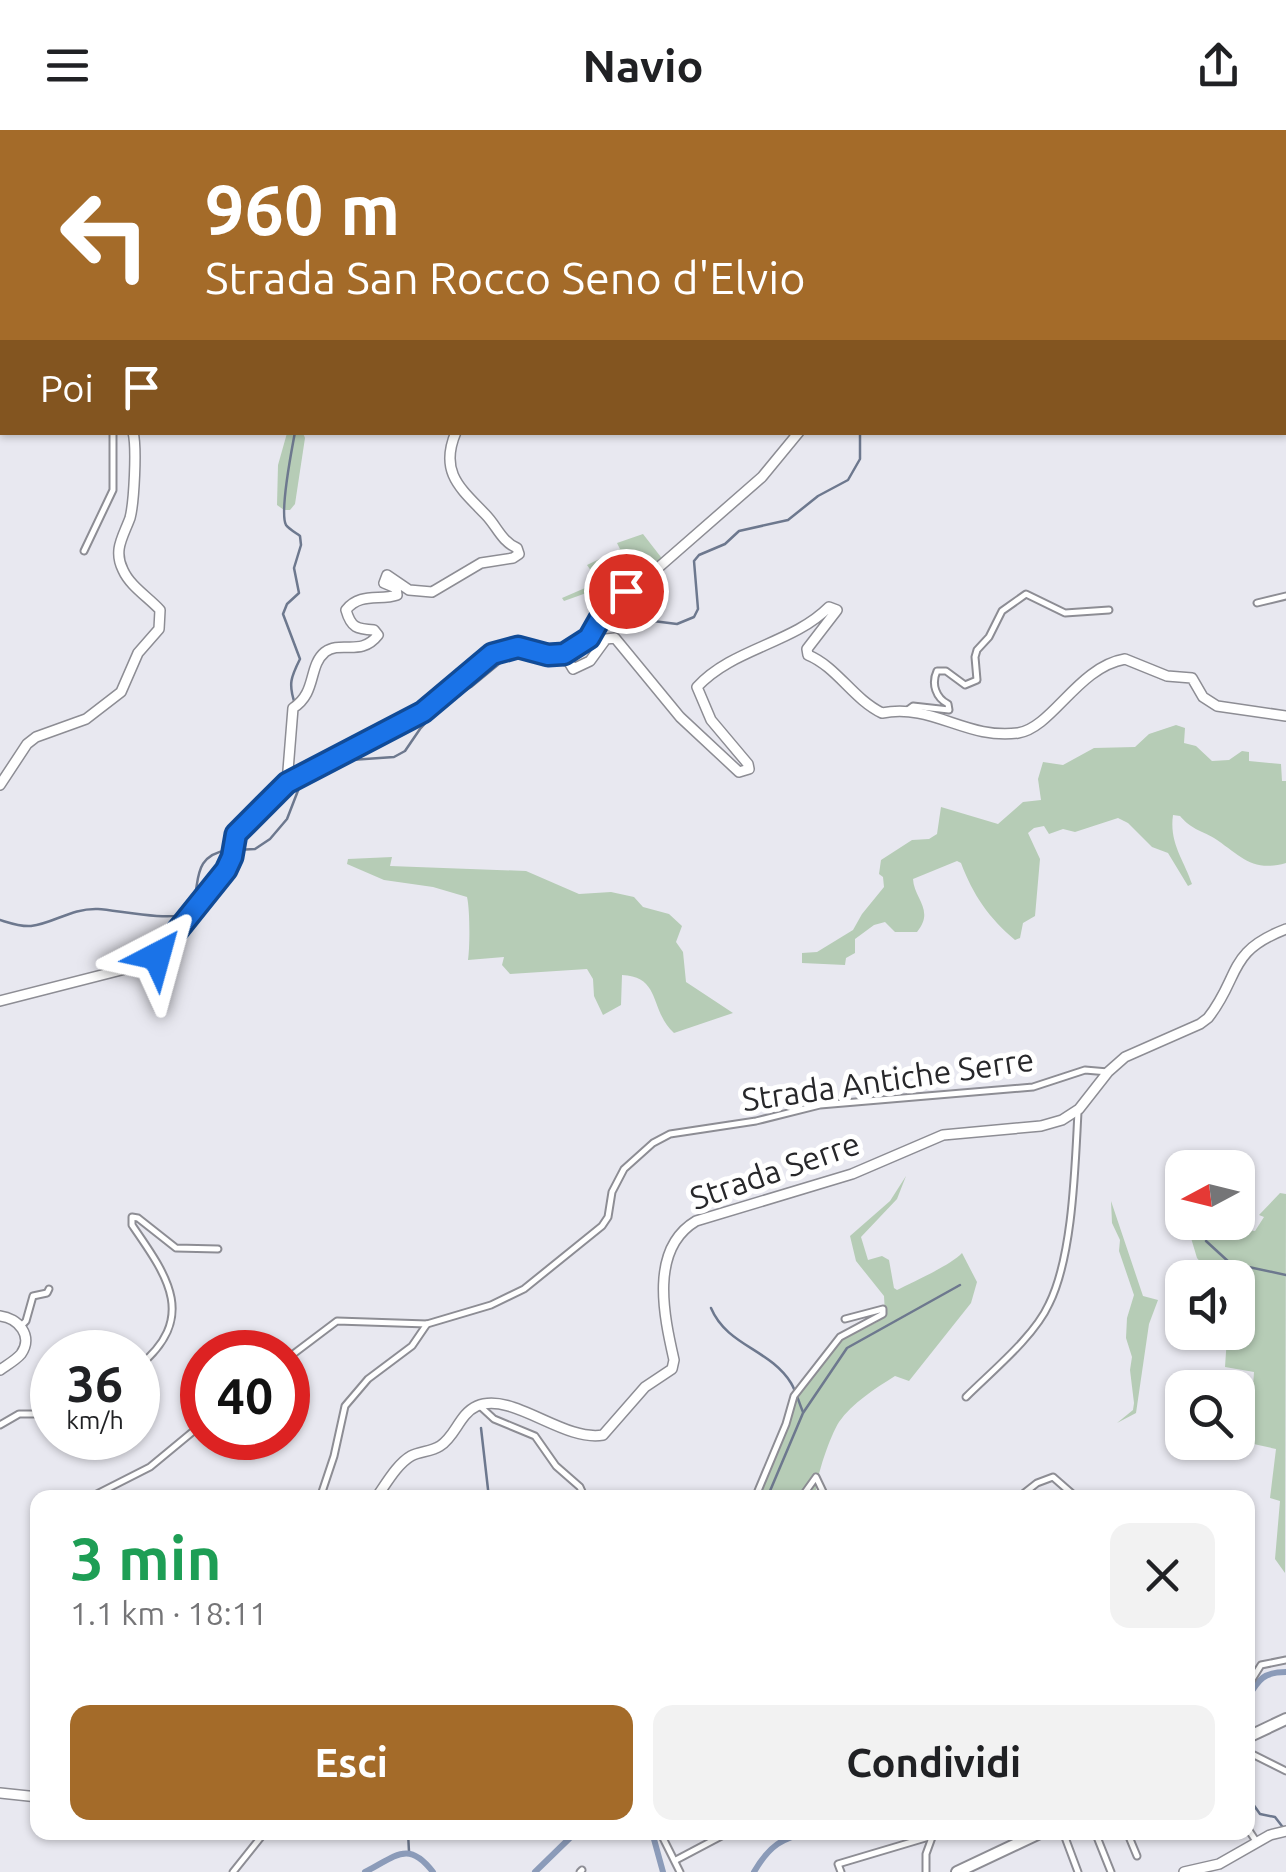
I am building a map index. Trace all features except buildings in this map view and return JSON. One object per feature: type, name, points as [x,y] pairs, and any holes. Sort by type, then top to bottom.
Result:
[{"type":"main road","points":[[1255,1734],[1286,1719]]},
{"type":"main road","points":[[949,1872],[1025,1840]]},
{"type":"street","points":[[84,551],[114,490],[113,435]]},
{"type":"street","points":[[0,785],[36,737],[86,719],[120,692],[138,653],[159,629],[160,610],[125,575],[118,556],[132,507],[134,435]]},
{"type":"street","points":[[291,781],[296,706],[308,694],[318,664],[328,650],[358,648],[378,636],[374,630],[353,626],[346,610],[349,604],[398,595],[396,588],[384,582],[385,576],[391,575],[408,590],[432,592],[482,563],[518,554],[518,548],[504,541],[458,486],[448,455],[455,435]]},
{"type":"street","points":[[567,660],[589,638],[612,600],[643,581],[762,478],[797,435]]},
{"type":"street","points":[[0,1000],[153,959],[226,870],[234,837],[291,781],[423,712],[492,654],[518,647],[567,660],[573,669],[590,661],[606,639],[615,638],[645,678],[705,743],[739,772],[745,772],[748,764],[711,720],[696,687],[721,666],[768,642],[781,640],[829,606],[835,607],[834,616],[813,641],[808,655],[818,658],[869,707],[882,714],[912,706],[948,710],[948,704],[938,697],[934,674],[941,670],[965,684],[977,680],[977,650],[990,637],[1002,611],[1026,594],[1065,613],[1109,610]]},
{"type":"street","points":[[1257,603],[1286,596]]},
{"type":"street","points":[[909,709],[987,733],[1023,732],[1097,669],[1125,659],[1166,676],[1192,678],[1204,697],[1217,706],[1286,716]]},
{"type":"street","name":"Strada Serre","points":[[480,1405],[510,1407],[582,1436],[603,1435],[645,1386],[672,1369],[674,1360],[662,1293],[670,1258],[685,1228],[696,1221],[852,1174],[942,1136],[1040,1126],[1062,1120],[1078,1109],[1108,1072],[1145,1046],[1200,1024],[1214,1010],[1244,953],[1263,938],[1286,928]]},
{"type":"street","name":"Strada Antiche Serre","points":[[427,1324],[480,1310],[524,1289],[602,1226],[624,1169],[670,1134],[756,1121],[820,1106],[1033,1087],[1085,1070],[1108,1072]]},
{"type":"street","points":[[966,1397],[1049,1305],[1068,1225],[1078,1109]]},
{"type":"street","points":[[160,1345],[171,1318],[173,1296],[167,1279],[132,1225],[132,1218],[138,1218],[176,1248],[218,1249]]},
{"type":"street","points":[[21,1326],[33,1296],[47,1293],[49,1288]]},
{"type":"street","points":[[758,1490],[795,1393],[828,1348],[840,1337],[875,1320],[883,1309],[845,1319]]},
{"type":"street","points":[[0,1316],[13,1319],[25,1334],[23,1351],[0,1370]]},
{"type":"street","points":[[310,1341],[338,1320],[427,1324]]},
{"type":"street","points":[[323,1490],[345,1406],[368,1379],[412,1346],[427,1324]]},
{"type":"street","points":[[382,1490],[407,1458],[439,1447],[462,1418],[480,1405],[494,1419],[535,1436],[556,1466],[581,1490]]},
{"type":"street","points":[[0,1425],[19,1414],[30,1414]]},
{"type":"street","points":[[104,1490],[154,1464],[180,1440]]},
{"type":"street","points":[[807,1490],[816,1477],[822,1490]]},
{"type":"street","points":[[1028,1490],[1053,1478],[1067,1490]]},
{"type":"street","points":[[1255,1675],[1261,1665],[1286,1660]]},
{"type":"street","points":[[1255,1755],[1286,1770]]},
{"type":"street","points":[[0,1794],[30,1796]]},
{"type":"street","points":[[1184,1872],[1219,1864],[1284,1832]]},
{"type":"street","points":[[233,1872],[259,1840]]},
{"type":"street","points":[[665,1840],[680,1872]]},
{"type":"street","points":[[676,1860],[715,1840]]},
{"type":"street","points":[[840,1872],[838,1864],[914,1840]]},
{"type":"street","points":[[926,1872],[931,1840]]},
{"type":"street","points":[[1066,1840],[1078,1872]]},
{"type":"street","points":[[1098,1840],[1111,1872]]},
{"type":"street","points":[[1130,1840],[1137,1856]]},
{"type":"green space","points":[[286,435],[304,435],[295,504],[290,510],[277,505],[278,465]]},
{"type":"green space","points":[[643,534],[664,561],[637,581],[622,583],[605,599],[592,591],[564,601],[562,598],[599,582],[587,565],[620,549],[617,543]]},
{"type":"green space","points":[[1176,725],[1185,728],[1184,743],[1196,746],[1212,761],[1229,760],[1242,751],[1249,752],[1249,761],[1281,764],[1282,781],[1286,781],[1286,863],[1264,866],[1247,861],[1173,815],[1175,843],[1192,884],[1188,886],[1168,853],[1152,847],[1118,818],[1075,832],[1063,829],[1049,834],[1044,826],[1034,828],[1028,833],[1040,859],[1035,916],[1023,923],[1020,938],[1015,940],[997,923],[957,861],[913,879],[924,911],[917,932],[895,932],[885,922],[855,939],[855,953],[846,958],[845,965],[802,963],[802,953],[817,952],[853,930],[884,887],[879,874],[881,860],[912,840],[937,834],[941,807],[998,824],[1023,802],[1041,800],[1038,779],[1043,762],[1063,765],[1094,748],[1135,747],[1149,734]]},
{"type":"green space","points":[[392,857],[390,866],[526,871],[579,894],[611,892],[634,897],[643,907],[669,914],[682,926],[676,942],[683,952],[686,982],[733,1013],[674,1033],[649,988],[635,977],[622,975],[621,1005],[603,1015],[587,969],[510,974],[502,965],[504,957],[468,960],[467,897],[384,880],[347,864],[348,859]]},
{"type":"green space","points":[[906,1176],[897,1199],[861,1237],[868,1260],[882,1256],[889,1260],[897,1290],[962,1253],[977,1282],[971,1303],[909,1381],[895,1376],[844,1415],[827,1448],[816,1490],[761,1490],[788,1428],[798,1393],[840,1341],[885,1314],[884,1296],[856,1261],[850,1236],[890,1201]]},
{"type":"green space","points":[[1280,1193],[1286,1194],[1285,1573],[1275,1559],[1280,1501],[1270,1498],[1276,1449],[1255,1444],[1255,1370],[1225,1367],[1226,1350],[1255,1350],[1255,1260],[1199,1260],[1192,1240],[1255,1240],[1255,1231],[1264,1217],[1259,1215]]},
{"type":"green space","points":[[1111,1201],[1143,1296],[1158,1300],[1149,1324],[1136,1413],[1117,1423],[1133,1410],[1134,1403],[1132,1357],[1126,1338],[1134,1295],[1112,1223]]},
{"type":"waterway","points":[[294,435],[284,518],[287,526],[300,536],[294,568],[299,593],[283,614],[300,659],[292,681],[295,704]]},
{"type":"waterway","points":[[598,643],[604,624],[613,616],[677,624],[694,617],[698,609],[694,561],[699,555],[725,544],[739,531],[788,520],[818,496],[848,480],[860,459],[860,435]]},
{"type":"waterway","points":[[236,850],[255,849],[270,839],[287,819],[299,788],[311,778],[351,760],[394,757],[405,751],[444,703],[505,659],[522,655],[564,665]]},
{"type":"waterway","points":[[0,920],[31,926],[98,909],[155,916],[183,914],[194,899],[205,861],[228,850]]},
{"type":"waterway","points":[[1206,1241],[1230,1263],[1286,1275]]},
{"type":"waterway","points":[[770,1490],[803,1413],[847,1348],[960,1285]]},
{"type":"waterway","points":[[711,1308],[727,1331],[782,1372],[793,1386],[803,1412]]},
{"type":"waterway","points":[[481,1428],[488,1490]]},
{"type":"waterway","points":[[1255,1686],[1272,1673],[1286,1672]]},
{"type":"waterway","points":[[1255,1807],[1260,1814],[1275,1817],[1285,1830]]},
{"type":"waterway","points":[[408,1840],[409,1852]]},
{"type":"waterway","points":[[535,1872],[568,1840]]},
{"type":"waterway","points":[[654,1840],[663,1872]]},
{"type":"waterway","points":[[754,1872],[765,1855],[786,1840]]},
{"type":"waterway","points":[[365,1872],[401,1854],[416,1856],[433,1872]]},
{"type":"route","points":[[157,956],[226,870],[238,831],[287,783],[423,712],[492,654],[518,647],[554,656],[564,654],[589,638],[612,600],[626,591]]}]
